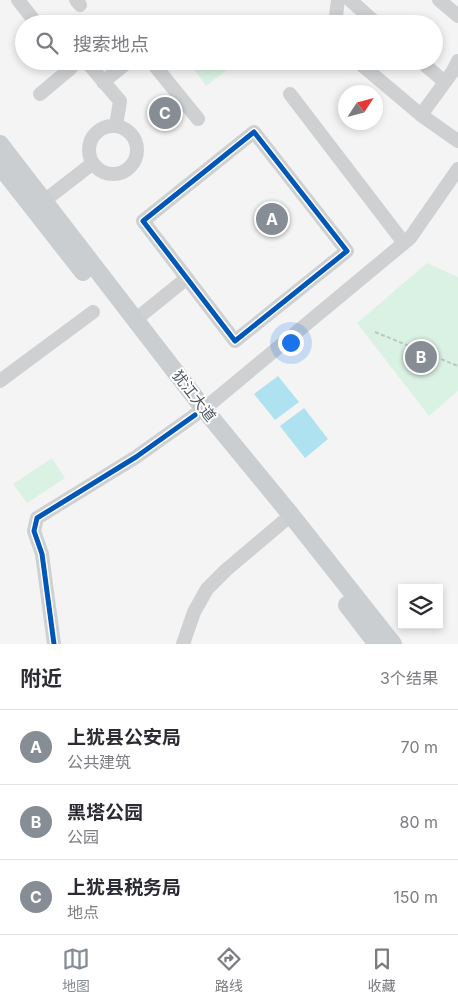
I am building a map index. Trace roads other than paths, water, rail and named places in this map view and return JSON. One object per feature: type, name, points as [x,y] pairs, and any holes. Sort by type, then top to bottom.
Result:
[{"type":"main road","name":"犹江大道","points":[[0,144],[135,320],[199,412]]},
{"type":"main road","name":"犹江大道","points":[[0,166],[199,412],[393,644]]},
{"type":"main road","name":"犹江大道","points":[[287,518],[377,644]]},
{"type":"street","points":[[18,0],[30,15]]},
{"type":"street","points":[[336,15],[338,0]]},
{"type":"street","points":[[350,0],[367,15]]},
{"type":"street","points":[[439,0],[458,16]]},
{"type":"street","points":[[421,115],[458,61]]},
{"type":"street","points":[[40,94],[65,70]]},
{"type":"street","points":[[93,70],[120,101],[116,126]]},
{"type":"street","points":[[103,82],[118,70]]},
{"type":"street","points":[[158,70],[198,119]]},
{"type":"street","points":[[368,70],[421,115],[458,141]]},
{"type":"street","points":[[431,70],[445,82]]},
{"type":"street","points":[[290,94],[404,243]]},
{"type":"street","points":[[116,126],[127,131],[135,141],[134,160],[128,168],[115,174],[101,170],[93,163],[90,158],[89,146],[94,135],[104,127],[116,126]]},
{"type":"street","points":[[254,132],[348,251],[235,341],[187,278],[143,220],[254,132]]},
{"type":"street","points":[[44,201],[93,163]]},
{"type":"street","points":[[54,644],[42,554],[34,531],[37,518],[136,457],[199,412],[404,243],[410,238],[458,169]]},
{"type":"street","points":[[135,320],[187,278]]},
{"type":"street","points":[[0,381],[93,312]]},
{"type":"street","points":[[183,644],[194,612],[207,589],[226,570],[287,518]]},
{"type":"water","points":[[278,376],[299,402],[275,420],[254,394]]},
{"type":"water","points":[[304,408],[328,439],[305,458],[280,426]]},
{"type":"place","name":"上犹县税务局","points":[[165,113]]},
{"type":"place","name":"上犹县公安局","points":[[272,219]]},
{"type":"place","name":"黑塔公园","points":[[421,357]]}]
